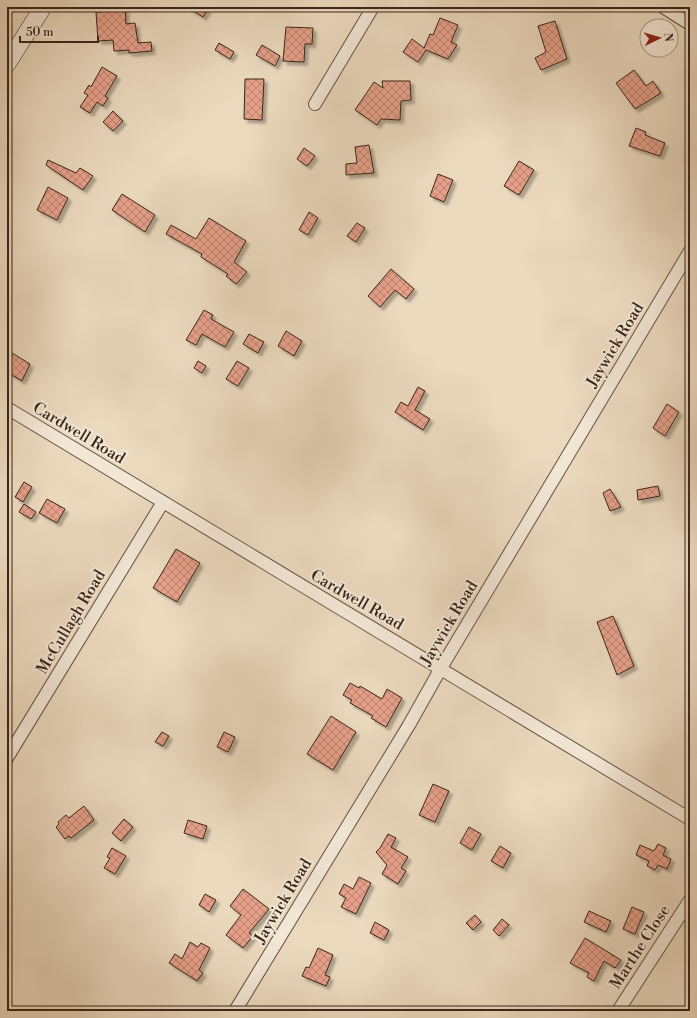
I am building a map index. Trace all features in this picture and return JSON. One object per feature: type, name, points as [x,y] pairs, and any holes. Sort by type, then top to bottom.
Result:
[{"type":"main road","points":[[7,64],[43,7]]},
{"type":"street","points":[[315,104],[373,7]]},
{"type":"street","points":[[663,7],[690,24]]},
{"type":"street","name":"Jaywick Road","points":[[235,1011],[409,725],[441,668],[690,251]]},
{"type":"street","name":"Cardwell Road","points":[[7,408],[690,819]]},
{"type":"street","name":"McCullagh Road","points":[[7,758],[163,502]]},
{"type":"street","name":"Marthe Close","points":[[618,1011],[690,900]]},
{"type":"building","points":[[112,7],[125,7],[126,24],[135,23],[138,43],[151,42],[152,51],[129,53],[129,50],[114,51],[113,40],[98,41],[96,12],[112,11]]},
{"type":"building","points":[[187,7],[209,7],[203,17]]},
{"type":"building","points":[[440,18],[458,25],[451,42],[457,45],[448,59],[426,50],[418,62],[403,52],[412,39],[424,48],[430,34],[433,35]]},
{"type":"building","points":[[555,21],[567,59],[541,70],[535,58],[546,52],[538,26]]},
{"type":"building","points":[[286,27],[313,28],[312,44],[305,44],[304,62],[283,61]]},
{"type":"building","points":[[219,43],[234,52],[230,59],[215,50]]},
{"type":"building","points":[[262,45],[280,56],[275,66],[256,55]]},
{"type":"building","points":[[102,67],[117,76],[105,96],[108,98],[103,106],[97,102],[90,113],[80,107],[88,95],[84,93],[89,85],[91,87]]},
{"type":"building","points":[[634,70],[646,86],[653,81],[661,93],[635,109],[616,83]]},
{"type":"building","points":[[245,79],[264,79],[262,120],[244,119]]},
{"type":"building","points":[[382,81],[410,81],[411,100],[401,101],[400,120],[381,119],[377,125],[355,110],[374,82],[383,88]]},
{"type":"building","points":[[113,111],[123,121],[113,131],[103,122]]},
{"type":"building","points":[[636,128],[646,132],[645,135],[665,143],[660,156],[629,146]]},
{"type":"building","points":[[369,145],[374,173],[346,175],[346,164],[357,163],[355,147]]},
{"type":"building","points":[[304,148],[315,156],[307,166],[297,159]]},
{"type":"building","points":[[48,160],[76,173],[80,168],[93,176],[83,190],[46,165]]},
{"type":"building","points":[[519,161],[534,170],[519,195],[504,186]]},
{"type":"building","points":[[438,174],[453,180],[444,202],[430,196]]},
{"type":"building","points":[[48,187],[68,198],[57,220],[37,210]]},
{"type":"building","points":[[122,194],[155,215],[145,232],[112,210]]},
{"type":"building","points":[[309,212],[318,218],[308,235],[299,230]]},
{"type":"building","points":[[209,218],[246,241],[234,262],[247,272],[236,284],[226,276],[228,274],[201,257],[202,254],[166,234],[171,225],[196,239]]},
{"type":"building","points":[[357,223],[365,228],[356,242],[347,236]]},
{"type":"building","points":[[391,269],[414,289],[406,299],[395,290],[380,307],[368,296]]},
{"type":"building","points":[[204,310],[213,315],[211,319],[234,332],[225,347],[202,334],[196,345],[186,340]]},
{"type":"building","points":[[286,331],[302,341],[294,356],[278,346]]},
{"type":"building","points":[[249,334],[264,342],[258,353],[243,344]]},
{"type":"building","points":[[7,350],[30,364],[22,381],[7,372]]},
{"type":"building","points":[[198,361],[206,366],[202,373],[194,368]]},
{"type":"building","points":[[237,361],[249,368],[238,386],[226,379]]},
{"type":"building","points":[[418,387],[425,391],[415,410],[430,419],[423,430],[395,412],[401,402],[408,406]]},
{"type":"building","points":[[667,404],[679,412],[665,436],[653,428]]},
{"type":"building","points":[[24,482],[32,487],[23,502],[15,497]]},
{"type":"building","points":[[658,486],[660,496],[638,500],[637,490]]},
{"type":"building","points":[[610,489],[621,507],[610,511],[603,493]]},
{"type":"building","points":[[47,499],[65,509],[57,523],[39,513]]},
{"type":"building","points":[[24,504],[36,512],[31,519],[19,512]]},
{"type":"building","points":[[176,549],[200,563],[177,602],[153,588]]},
{"type":"building","points":[[613,616],[634,666],[617,675],[597,622]]},
{"type":"building","points":[[350,683],[359,688],[360,686],[382,699],[387,689],[402,698],[386,727],[371,718],[373,716],[350,703],[352,700],[343,695]]},
{"type":"building","points":[[331,716],[356,732],[333,770],[307,754]]},
{"type":"building","points":[[162,732],[169,736],[163,746],[155,742]]},
{"type":"building","points":[[224,732],[235,737],[228,752],[217,747]]},
{"type":"building","points":[[433,784],[449,791],[435,822],[419,815]]},
{"type":"building","points":[[84,806],[94,820],[71,838],[69,836],[65,839],[56,827],[59,824],[58,822],[66,815],[69,818]]},
{"type":"building","points":[[124,819],[133,827],[121,841],[112,833]]},
{"type":"building","points":[[188,820],[207,826],[203,839],[184,833]]},
{"type":"building","points":[[469,827],[481,834],[472,850],[460,843]]},
{"type":"building","points":[[388,834],[396,838],[391,847],[408,857],[401,868],[406,871],[398,884],[382,874],[387,865],[376,852]]},
{"type":"building","points":[[658,844],[666,848],[663,855],[671,859],[667,869],[658,865],[655,870],[647,866],[649,861],[636,855],[640,845],[654,851]]},
{"type":"building","points":[[500,846],[511,853],[503,868],[491,861]]},
{"type":"building","points":[[112,848],[126,856],[115,874],[104,868],[110,858],[107,857]]},
{"type":"building","points":[[359,877],[371,883],[356,914],[341,907],[346,898],[339,894],[344,884],[353,889]]},
{"type":"building","points":[[243,889],[269,909],[249,933],[253,936],[243,948],[226,935],[241,915],[230,906]]},
{"type":"building","points":[[205,894],[216,900],[209,912],[199,905]]},
{"type":"building","points":[[632,907],[644,912],[635,934],[623,929]]},
{"type":"building","points":[[589,911],[611,921],[606,932],[584,922]]},
{"type":"building","points":[[475,915],[481,922],[473,930],[466,923]]},
{"type":"building","points":[[502,919],[509,925],[499,936],[493,930]]},
{"type":"building","points":[[375,922],[389,930],[384,940],[370,933]]},
{"type":"building","points":[[585,938],[621,960],[615,968],[604,961],[594,981],[587,977],[589,973],[570,963]]},
{"type":"building","points":[[190,942],[198,947],[201,943],[210,948],[199,970],[203,973],[197,981],[169,963],[175,954],[182,959]]},
{"type":"building","points":[[318,948],[333,955],[325,975],[330,977],[326,986],[302,976],[306,967],[309,968]]}]
